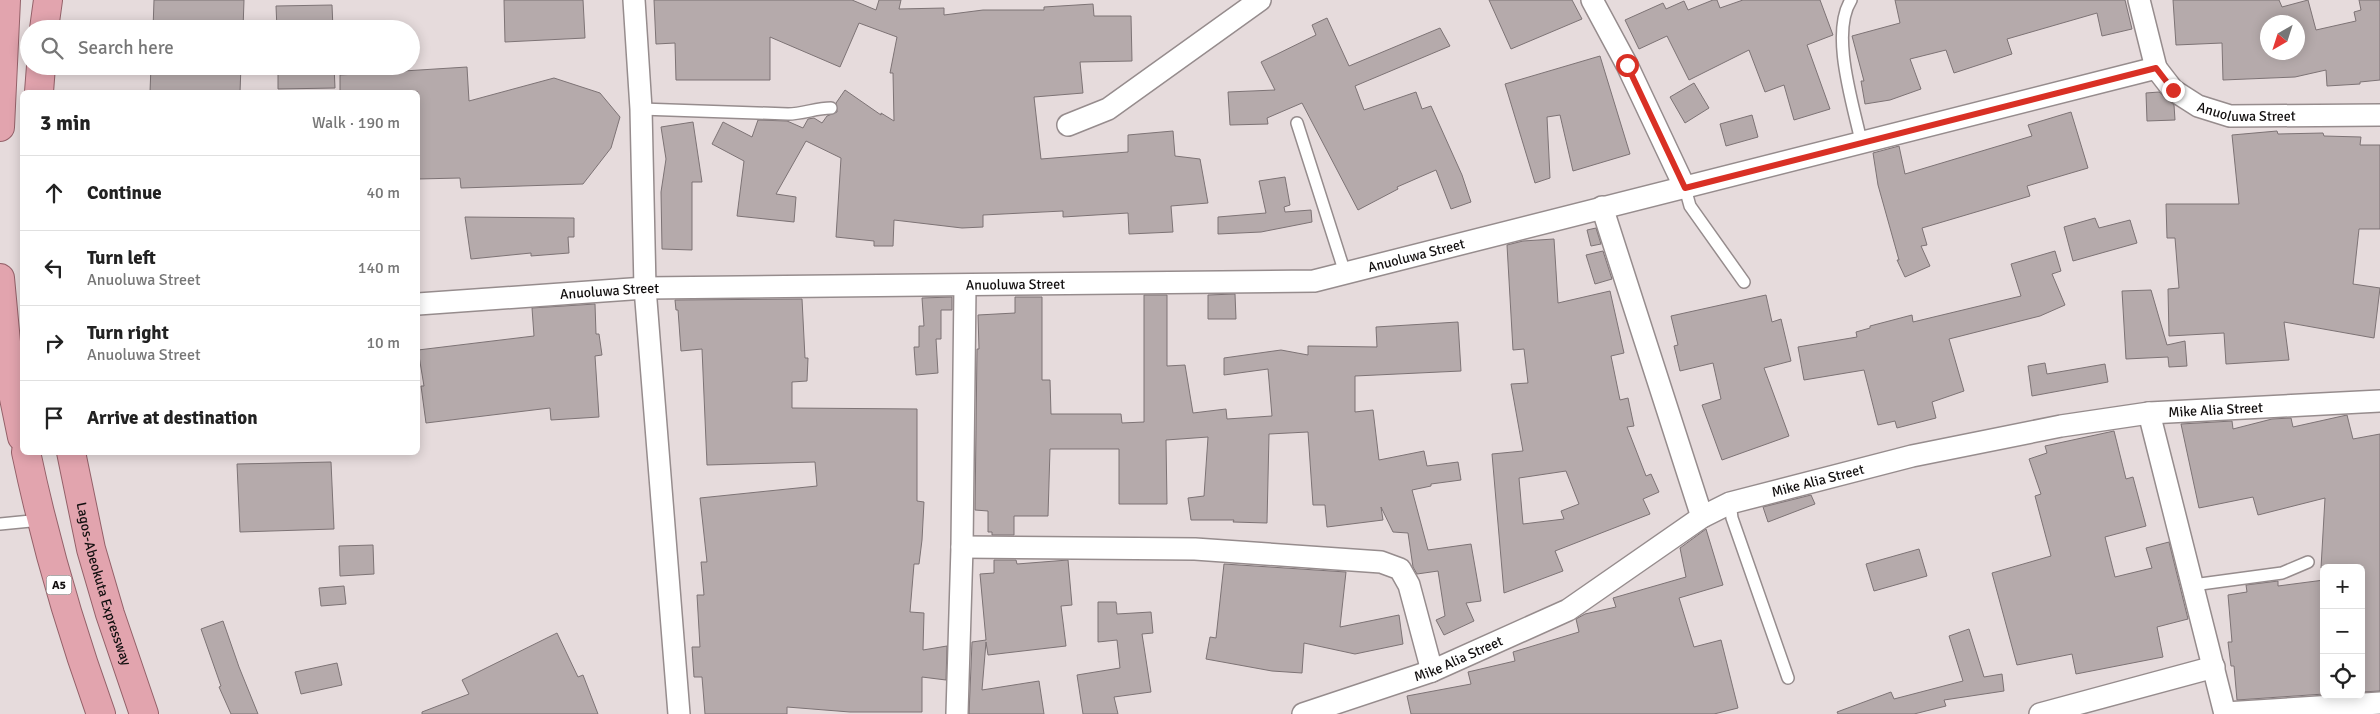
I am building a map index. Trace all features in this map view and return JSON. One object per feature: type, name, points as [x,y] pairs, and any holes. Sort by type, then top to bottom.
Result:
[{"type":"highway","points":[[0,127],[6,0]]},
{"type":"highway","points":[[45,20],[48,0]]},
{"type":"highway","points":[[40,90],[41,75]]},
{"type":"highway","points":[[0,278],[5,374],[20,430]]},
{"type":"highway","name":"A5","points":[[27,455],[41,520],[77,649],[101,714]]},
{"type":"highway","name":"Lagos-Abeokuta Expressway","points":[[72,455],[91,549],[110,614],[144,714]]},
{"type":"street","points":[[634,0],[641,109],[645,288],[680,714]]},
{"type":"street","points":[[1068,125],[1108,109],[1260,0]]},
{"type":"street","points":[[1592,0],[1627,65],[1685,188]]},
{"type":"street","points":[[2139,0],[2156,68]]},
{"type":"street","name":"Anuoluwa Street","points":[[420,304],[645,288],[1314,281],[2156,68],[2173,90],[2198,106],[2230,116],[2380,115]]},
{"type":"street","points":[[1602,207],[1702,517]]},
{"type":"street","points":[[957,712],[962,547],[965,286]]},
{"type":"street","name":"Mike Alia Street","points":[[1302,714],[1432,671],[1568,610],[1702,517],[1730,503],[1912,456],[2061,426],[2149,413],[2380,401]]},
{"type":"street","points":[[2149,413],[2225,714],[2380,703]]},
{"type":"street","points":[[962,547],[1195,549],[1381,562],[1400,569],[1409,586],[1432,671]]},
{"type":"street","points":[[2040,714],[2214,667]]},
{"type":"lane","points":[[1851,0],[1844,11],[1843,50],[1861,142]]},
{"type":"lane","points":[[641,109],[802,114],[816,108],[832,108]]},
{"type":"lane","points":[[1298,123],[1345,273]]},
{"type":"lane","points":[[1685,188],[1690,206],[1744,282]]},
{"type":"lane","points":[[1730,503],[1732,518],[1788,678]]},
{"type":"lane","points":[[0,524],[41,520]]},
{"type":"lane","points":[[2193,585],[2282,573],[2308,562]]},
{"type":"building","points":[[154,0],[244,0],[243,20],[153,20]]},
{"type":"building","points":[[504,0],[583,0],[585,38],[505,42]]},
{"type":"building","points":[[654,0],[852,0],[876,10],[879,0],[901,0],[899,9],[944,8],[944,15],[983,10],[1044,10],[1044,7],[1093,4],[1094,16],[1131,16],[1132,61],[1080,62],[1083,93],[1034,97],[1041,159],[1128,152],[1128,135],[1173,131],[1175,156],[1200,159],[1208,203],[1171,206],[1173,232],[1129,234],[1128,213],[1063,217],[1063,211],[983,215],[983,227],[962,228],[894,220],[893,246],[874,246],[874,241],[836,237],[841,158],[806,141],[776,194],[796,197],[794,222],[737,216],[744,161],[712,144],[723,122],[752,137],[758,120],[787,121],[803,128],[808,119],[814,118],[822,123],[827,116],[837,112],[836,103],[845,90],[881,115],[881,113],[894,121],[893,73],[890,73],[897,37],[859,23],[840,67],[770,37],[770,80],[676,80],[675,43],[656,44]]},
{"type":"building","points":[[1489,0],[1572,0],[1582,19],[1511,49]]},
{"type":"building","points":[[1717,0],[1720,8],[1743,0],[1820,0],[1833,35],[1807,45],[1830,109],[1794,120],[1784,85],[1765,92],[1749,50],[1689,80],[1667,36],[1639,49],[1625,20],[1663,3],[1666,9],[1684,1],[1688,10]]},
{"type":"building","points":[[1895,0],[2125,0],[2132,29],[2102,36],[2097,13],[2007,39],[2012,54],[1954,73],[1946,50],[1910,59],[1921,89],[1890,100],[1865,104],[1861,81],[1864,81],[1852,36],[1900,23]]},
{"type":"building","points":[[2173,0],[2279,0],[2282,7],[2308,0],[2316,30],[2356,21],[2354,12],[2361,10],[2359,0],[2380,0],[2380,80],[2360,82],[2360,84],[2327,86],[2326,70],[2295,77],[2223,80],[2222,43],[2176,45]]},
{"type":"building","points":[[332,5],[333,20],[277,20],[276,6]]},
{"type":"building","points":[[1327,18],[1349,66],[1440,28],[1450,46],[1355,86],[1364,110],[1416,92],[1422,109],[1431,106],[1462,175],[1471,202],[1451,209],[1436,170],[1397,187],[1398,189],[1358,210],[1302,103],[1267,118],[1268,124],[1230,125],[1228,92],[1275,90],[1261,62],[1316,35],[1312,25]]},
{"type":"building","points":[[1600,56],[1630,154],[1573,171],[1560,115],[1547,117],[1550,178],[1535,183],[1505,84]]},
{"type":"building","points":[[467,67],[469,101],[554,78],[600,93],[620,117],[611,148],[583,184],[461,188],[460,178],[420,179],[420,90],[340,90],[340,75],[420,75],[420,70]]},
{"type":"building","points":[[151,75],[241,75],[240,90],[150,90]]},
{"type":"building","points":[[278,75],[334,75],[335,88],[278,89]]},
{"type":"building","points":[[1694,83],[1709,108],[1685,123],[1670,97]]},
{"type":"building","points":[[2159,92],[2174,105],[2175,120],[2147,121],[2146,93]]},
{"type":"building","points":[[2071,112],[2088,168],[2027,186],[2030,196],[1922,228],[1927,245],[1921,246],[1930,266],[1905,277],[1897,260],[1899,260],[1878,185],[1873,153],[1899,146],[1905,174],[2032,136],[2028,125]]},
{"type":"building","points":[[1752,115],[1758,137],[1726,146],[1720,124]]},
{"type":"building","points":[[693,122],[702,182],[692,182],[692,250],[662,249],[661,192],[666,159],[661,127]]},
{"type":"building","points":[[2277,131],[2278,134],[2323,133],[2324,136],[2361,137],[2360,145],[2380,145],[2380,229],[2359,229],[2353,284],[2380,288],[2374,338],[2284,322],[2289,360],[2226,364],[2224,333],[2169,336],[2168,289],[2179,288],[2175,238],[2167,238],[2166,204],[2239,204],[2232,135]]},
{"type":"building","points":[[1285,177],[1290,205],[1284,207],[1285,212],[1311,210],[1312,222],[1261,232],[1218,234],[1218,217],[1266,213],[1259,181]]},
{"type":"building","points":[[465,217],[574,218],[574,237],[568,237],[569,253],[531,256],[531,253],[471,259]]},
{"type":"building","points":[[2095,218],[2099,228],[2130,220],[2137,243],[2073,261],[2064,227]]},
{"type":"building","points":[[1596,228],[1601,244],[1591,246],[1587,230]]},
{"type":"building","points":[[1554,239],[1558,303],[1610,291],[1624,353],[1611,356],[1620,400],[1628,398],[1634,426],[1627,427],[1646,476],[1651,474],[1659,492],[1643,499],[1650,514],[1555,551],[1563,571],[1504,593],[1492,454],[1523,451],[1511,384],[1528,383],[1524,349],[1513,350],[1507,245],[1523,241]],"holes":[[[1566,471],[1579,504],[1561,511],[1564,519],[1523,524],[1519,478]]]},
{"type":"building","points":[[1603,251],[1612,279],[1595,284],[1586,255]]},
{"type":"building","points":[[2055,251],[2061,271],[2052,274],[2065,305],[2040,316],[1949,339],[1964,391],[1932,402],[1936,418],[1897,428],[1895,421],[1878,425],[1864,370],[1804,380],[1798,347],[1857,337],[1856,332],[1870,328],[1870,326],[1912,315],[1913,322],[2021,296],[2011,264]]},
{"type":"building","points":[[2151,290],[2167,345],[2185,341],[2187,366],[2169,367],[2168,357],[2126,359],[2122,291]]},
{"type":"building","points":[[1235,294],[1236,319],[1208,319],[1208,295]]},
{"type":"building","points":[[1144,295],[1167,295],[1167,366],[1185,365],[1193,413],[1226,409],[1227,419],[1272,416],[1268,369],[1224,375],[1224,358],[1281,350],[1308,355],[1308,346],[1377,347],[1376,327],[1458,322],[1461,371],[1355,376],[1355,412],[1373,410],[1379,460],[1424,451],[1427,466],[1458,462],[1461,480],[1431,484],[1431,486],[1412,490],[1428,550],[1471,544],[1481,601],[1466,603],[1474,621],[1444,635],[1436,620],[1445,616],[1438,571],[1417,574],[1413,567],[1408,533],[1393,532],[1381,507],[1383,520],[1327,527],[1325,505],[1313,505],[1308,432],[1269,434],[1267,523],[1233,522],[1234,520],[1191,520],[1188,498],[1204,496],[1208,437],[1166,440],[1167,504],[1119,504],[1119,449],[1050,449],[1048,516],[1014,516],[1014,535],[992,535],[992,532],[988,532],[988,511],[975,510],[977,349],[979,349],[978,315],[1015,313],[1015,297],[1042,297],[1042,380],[1050,380],[1051,414],[1121,414],[1122,423],[1144,422]]},
{"type":"building","points":[[1766,295],[1772,322],[1781,319],[1791,361],[1764,368],[1789,436],[1722,460],[1702,405],[1721,399],[1713,363],[1680,371],[1674,346],[1678,345],[1671,316]]},
{"type":"building","points":[[952,297],[952,310],[941,310],[941,339],[936,339],[938,373],[916,375],[914,347],[919,347],[919,326],[924,326],[922,298]]},
{"type":"building","points":[[802,299],[805,358],[808,358],[807,381],[792,382],[792,408],[917,409],[917,501],[924,502],[919,564],[914,564],[910,612],[924,613],[923,650],[947,646],[946,680],[922,677],[922,712],[850,712],[787,707],[787,714],[705,714],[702,677],[694,677],[692,647],[700,647],[697,595],[704,595],[701,562],[707,562],[700,498],[817,486],[815,462],[707,465],[702,349],[681,351],[678,310],[676,310],[675,300]]},
{"type":"building","points":[[595,304],[596,334],[599,334],[602,355],[595,356],[599,417],[551,420],[550,408],[426,423],[421,386],[424,386],[420,350],[534,336],[532,308]]},
{"type":"building","points":[[2045,363],[2047,374],[2105,364],[2108,382],[2032,396],[2028,366]]},
{"type":"building","points":[[2347,415],[2353,439],[2380,434],[2380,691],[2365,692],[2365,564],[2321,564],[2325,498],[2258,515],[2253,497],[2199,508],[2181,424],[2232,421],[2233,429],[2272,419],[2291,418],[2293,427]]},
{"type":"building","points":[[2114,431],[2126,479],[2133,477],[2146,526],[2105,537],[2115,577],[2152,568],[2146,548],[2169,542],[2188,619],[2157,627],[2163,657],[2076,674],[2072,654],[2017,665],[1992,573],[2051,556],[2035,496],[2041,494],[2029,459],[2047,453],[2045,446]]},
{"type":"building","points":[[331,462],[334,529],[240,532],[237,464]]},
{"type":"building","points":[[1811,495],[1815,504],[1768,522],[1763,507]]},
{"type":"building","points":[[1706,529],[1723,585],[1679,598],[1694,647],[1721,640],[1738,708],[1714,714],[1411,714],[1407,696],[1471,684],[1468,672],[1515,661],[1513,652],[1579,632],[1576,619],[1585,614],[1616,607],[1613,598],[1686,577],[1680,548]]},
{"type":"building","points":[[373,545],[374,574],[340,576],[339,546]]},
{"type":"building","points":[[1919,549],[1927,576],[1874,591],[1866,564]]},
{"type":"building","points":[[994,560],[1016,560],[1017,564],[1068,560],[1072,605],[1061,606],[1066,646],[988,655],[986,642],[982,690],[1039,681],[1044,714],[969,714],[972,642],[986,640],[980,574],[994,573]]},
{"type":"building","points":[[1224,564],[1346,572],[1340,627],[1399,615],[1403,644],[1355,654],[1304,643],[1302,673],[1272,671],[1206,659],[1210,637],[1216,638]]},
{"type":"building","points":[[2278,581],[2278,586],[2320,581],[2320,694],[2237,700],[2234,666],[2231,666],[2228,642],[2232,642],[2228,595],[2247,592],[2246,585]]},
{"type":"building","points":[[344,586],[346,604],[321,606],[319,588]]},
{"type":"building","points":[[1098,602],[1116,602],[1117,614],[1151,612],[1153,633],[1142,634],[1151,692],[1114,697],[1118,714],[1083,714],[1077,675],[1120,668],[1117,640],[1098,642]]},
{"type":"building","points":[[223,621],[258,714],[231,714],[219,687],[221,686],[201,629]]},
{"type":"building","points":[[1969,629],[1984,677],[2002,674],[2004,691],[1944,700],[1946,706],[1914,714],[1838,714],[1837,712],[1891,692],[1894,699],[1963,681],[1949,636]]},
{"type":"building","points":[[557,633],[578,677],[583,675],[598,714],[422,714],[422,712],[469,694],[462,680]]},
{"type":"building","points":[[337,663],[342,685],[301,694],[295,672]]},
{"type":"route","points":[[1627,65],[1685,188],[2156,68],[2173,90]]}]
